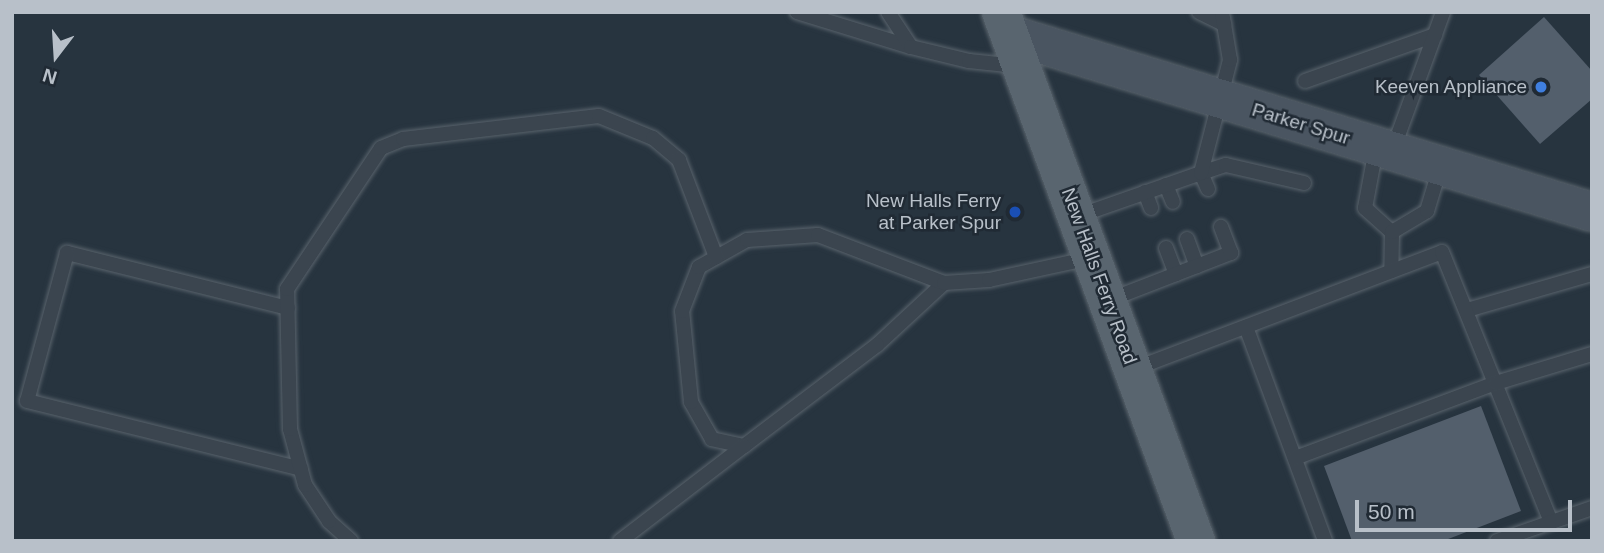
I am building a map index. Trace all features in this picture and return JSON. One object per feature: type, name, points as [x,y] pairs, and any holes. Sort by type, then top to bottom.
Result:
[{"type":"main road","name":"New Halls Ferry Road","points":[[1011,38],[1196,541]]},
{"type":"street","name":"Parker Spur","points":[[1011,38],[1592,212]]},
{"type":"lane","points":[[797,12],[911,47],[969,61],[1011,38]]},
{"type":"lane","points":[[888,12],[911,47]]},
{"type":"lane","points":[[1199,12],[1223,18],[1230,60],[1201,173],[1208,189]]},
{"type":"lane","points":[[1391,271],[1392,232],[1365,208],[1384,149],[1444,12]]},
{"type":"lane","points":[[1305,81],[1435,35]]},
{"type":"lane","points":[[351,541],[329,521],[301,469],[290,429],[287,289],[381,148],[429,136],[599,116],[653,138],[679,160],[716,257]]},
{"type":"lane","points":[[1077,215],[1226,165],[1304,183]]},
{"type":"lane","points":[[1392,232],[1427,211],[1441,166]]},
{"type":"lane","points":[[1166,185],[1173,202]]},
{"type":"lane","points":[[1145,192],[1151,208]]},
{"type":"lane","points":[[1108,300],[1231,253],[1221,227]]},
{"type":"lane","points":[[744,446],[712,439],[691,402],[682,312],[699,267],[747,240],[818,235],[944,283],[989,280],[1092,257]]},
{"type":"lane","points":[[1187,239],[1198,266]]},
{"type":"lane","points":[[1166,248],[1176,274]]},
{"type":"lane","points":[[1133,369],[1442,252],[1551,522]]},
{"type":"lane","points":[[288,308],[67,253],[27,401],[301,469]]},
{"type":"lane","points":[[1467,310],[1592,274]]},
{"type":"lane","points":[[620,541],[877,345],[944,283]]},
{"type":"lane","points":[[1246,327],[1325,541]]},
{"type":"lane","points":[[1294,458],[1496,383],[1592,354]]},
{"type":"lane","points":[[1497,541],[1592,508]]},
{"type":"building","name":"Keeven Appliance","points":[[1544,17],[1592,71],[1592,99],[1540,144],[1479,75]]},
{"type":"building","points":[[1481,406],[1521,511],[1443,541],[1352,541],[1324,466]]},
{"type":"place","name":"Keeven Appliance","points":[[1541,87]]},
{"type":"place","name":"New Halls Ferry at Parker Spur","points":[[1015,212]]}]
